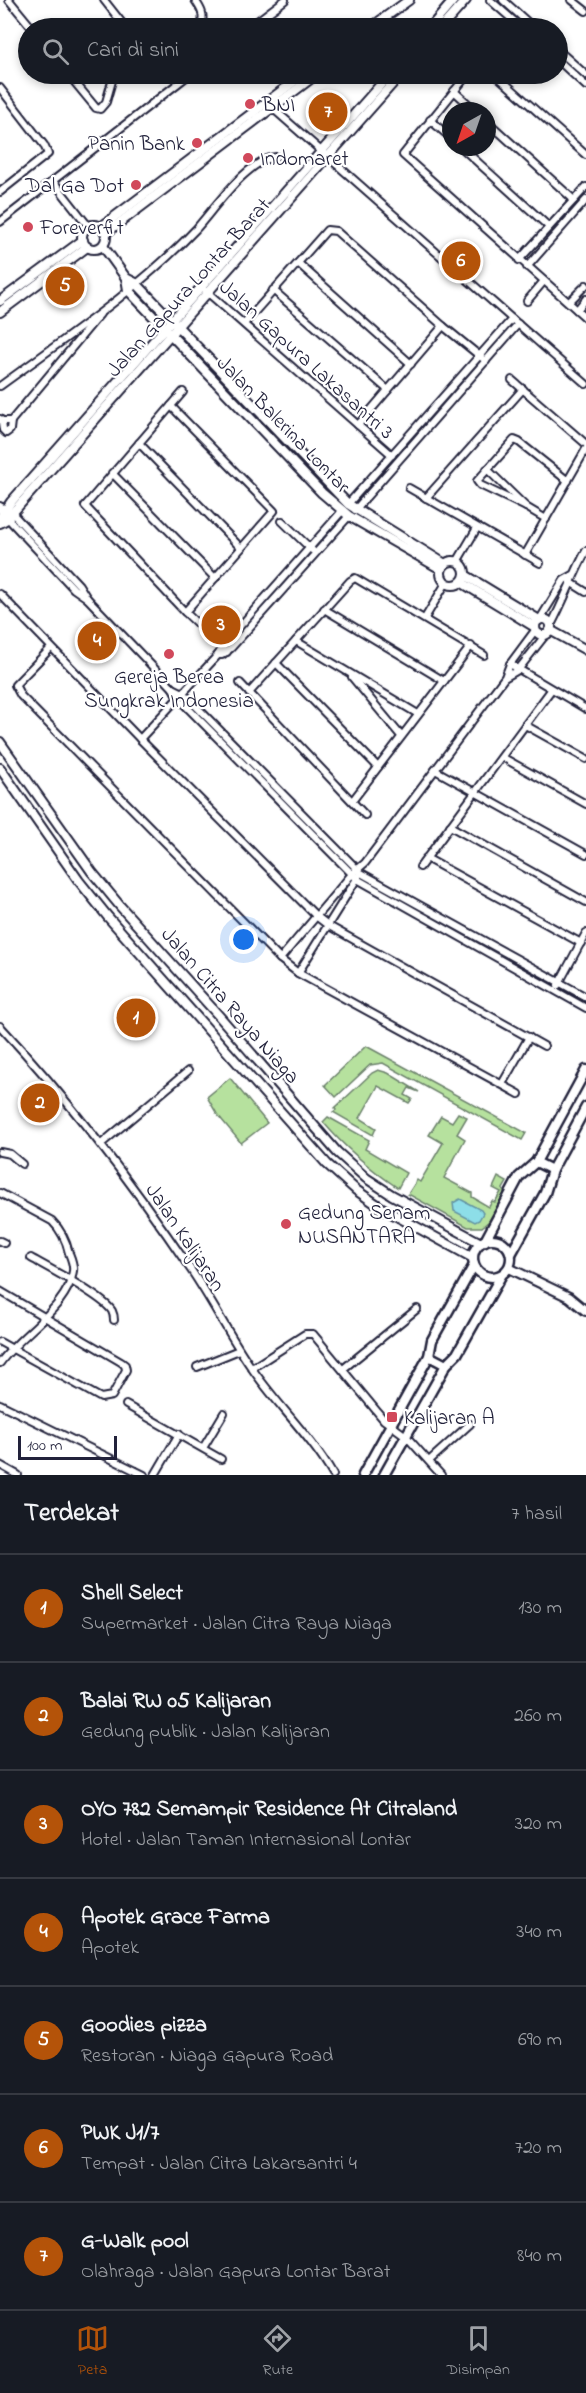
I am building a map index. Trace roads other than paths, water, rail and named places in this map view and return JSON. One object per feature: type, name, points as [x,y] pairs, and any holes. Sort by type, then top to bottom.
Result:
[{"type":"main road","points":[[363,1475],[429,1356],[432,1340],[474,1261],[477,1247],[483,1242],[519,1177],[536,1162],[586,1070]]},
{"type":"main road","points":[[384,1475],[446,1365],[457,1354],[501,1276],[509,1268],[511,1254],[545,1192],[552,1170],[586,1107]]},
{"type":"main road","points":[[536,1162],[552,1170]]},
{"type":"main road","points":[[483,1242],[501,1241],[511,1254]]},
{"type":"main road","points":[[474,1261],[485,1276],[501,1276]]},
{"type":"main road","points":[[429,1356],[446,1365]]},
{"type":"street","points":[[9,0],[24,18]]},
{"type":"street","points":[[104,0],[118,18]]},
{"type":"street","points":[[195,0],[203,18]]},
{"type":"street","points":[[261,18],[285,0]]},
{"type":"street","points":[[384,18],[409,0]]},
{"type":"street","points":[[439,18],[454,0]]},
{"type":"street","points":[[450,18],[466,0]]},
{"type":"street","points":[[490,0],[511,18]]},
{"type":"street","points":[[503,0],[523,18]]},
{"type":"street","points":[[572,0],[586,12]]},
{"type":"street","points":[[568,59],[586,75]]},
{"type":"street","points":[[568,69],[586,86]]},
{"type":"street","points":[[76,84],[100,110],[106,102],[111,84]]},
{"type":"street","points":[[0,222],[177,84]]},
{"type":"street","points":[[269,105],[293,84]]},
{"type":"street","points":[[53,181],[89,227],[103,230],[269,105],[302,84]]},
{"type":"street","name":"Jalan Gapura Lontar Barat","points":[[3,514],[171,327],[381,84]]},
{"type":"street","name":"Jalan Gapura Lontar Barat","points":[[204,289],[392,84]]},
{"type":"street","points":[[460,84],[403,155],[586,318]]},
{"type":"street","points":[[506,84],[586,155]]},
{"type":"street","points":[[0,88],[44,145],[48,154],[0,192]]},
{"type":"street","points":[[454,91],[466,102]]},
{"type":"street","points":[[269,105],[586,384]]},
{"type":"street","points":[[430,120],[442,130]]},
{"type":"street","points":[[496,129],[574,200]]},
{"type":"street","points":[[470,156],[549,227]]},
{"type":"street","points":[[0,386],[100,314],[192,233],[248,171],[266,158],[276,157]]},
{"type":"street","points":[[519,260],[586,187]]},
{"type":"street","points":[[527,267],[586,200]]},
{"type":"street","points":[[85,243],[84,232],[89,227]]},
{"type":"street","points":[[85,243],[95,249],[103,246],[106,240],[103,230]]},
{"type":"street","points":[[244,324],[327,230],[334,230],[486,361]]},
{"type":"street","points":[[0,301],[85,243]]},
{"type":"street","points":[[0,312],[85,243]]},
{"type":"street","name":"Jalan Balerina Lontar","points":[[103,246],[126,278],[128,290],[171,327],[319,475],[349,510]]},
{"type":"street","points":[[298,263],[411,364]]},
{"type":"street","name":"Jalan Balerina Lontar","points":[[126,278],[136,283],[171,327],[312,482],[349,510],[443,566]]},
{"type":"street","points":[[527,301],[544,281]]},
{"type":"street","points":[[569,302],[586,285]]},
{"type":"street","name":"Jalan Gapura Lakasantri 3","points":[[204,289],[392,455]]},
{"type":"street","points":[[273,290],[388,390]]},
{"type":"street","points":[[577,310],[586,300]]},
{"type":"street","points":[[11,421],[1,420],[3,432],[10,430],[11,421],[100,314]]},
{"type":"street","points":[[249,622],[316,553],[392,455],[512,319]]},
{"type":"street","points":[[140,739],[225,649],[310,548],[421,435],[518,324]]},
{"type":"street","points":[[358,425],[443,326]]},
{"type":"street","points":[[512,380],[586,444]]},
{"type":"street","points":[[426,498],[523,389]]},
{"type":"street","points":[[183,392],[87,502],[86,507],[185,612],[225,649]]},
{"type":"street","points":[[171,406],[274,511],[185,612]]},
{"type":"street","points":[[414,430],[421,435]]},
{"type":"street","points":[[546,519],[480,485],[478,479],[516,440],[568,481]]},
{"type":"street","points":[[139,443],[241,548]]},
{"type":"street","points":[[525,555],[586,449]]},
{"type":"street","points":[[487,469],[526,507]]},
{"type":"street","points":[[112,473],[215,578]]},
{"type":"street","points":[[312,482],[319,475]]},
{"type":"street","points":[[410,489],[540,563]]},
{"type":"street","points":[[3,514],[79,585],[87,598],[180,696],[357,874],[464,940],[586,1008]]},
{"type":"street","points":[[282,521],[316,553]]},
{"type":"street","points":[[457,561],[464,567],[463,579],[454,586],[446,584],[441,574],[443,566],[457,561],[477,528]]},
{"type":"street","points":[[505,677],[518,670],[549,629],[586,551]]},
{"type":"street","points":[[297,972],[329,926],[357,874],[505,677],[510,664],[538,624],[564,580],[573,575]]},
{"type":"street","points":[[249,693],[350,581],[357,578],[484,655]]},
{"type":"street","points":[[463,579],[538,624]]},
{"type":"street","points":[[564,580],[586,592]]},
{"type":"street","points":[[425,618],[446,584]]},
{"type":"street","points":[[0,594],[316,916],[329,926],[544,1046]]},
{"type":"street","points":[[324,609],[444,681]]},
{"type":"street","points":[[538,624],[546,619],[549,629],[586,650]]},
{"type":"street","points":[[538,624],[539,633],[549,629]]},
{"type":"street","points":[[296,641],[418,714]]},
{"type":"street","points":[[352,800],[471,646]]},
{"type":"street","points":[[51,648],[17,682],[15,688],[280,959],[297,972],[519,1094]]},
{"type":"street","points":[[276,663],[378,767]]},
{"type":"street","points":[[510,664],[586,709]]},
{"type":"street","points":[[348,672],[401,736]]},
{"type":"street","points":[[240,683],[365,814]]},
{"type":"street","points":[[420,867],[551,690]]},
{"type":"street","points":[[525,725],[586,759]]},
{"type":"street","name":"Jalan Citra Raya Niaga","points":[[0,742],[92,872],[337,1152],[366,1178],[392,1195],[483,1242]]},
{"type":"street","points":[[501,757],[586,804]]},
{"type":"street","name":"Jalan Citra Raya Niaga","points":[[0,768],[79,881],[108,917],[327,1164],[356,1190],[382,1208],[474,1261]]},
{"type":"street","points":[[435,770],[586,854]]},
{"type":"street","points":[[450,826],[586,902]]},
{"type":"street","points":[[426,858],[581,943]]},
{"type":"street","points":[[280,959],[316,916],[357,874]]},
{"type":"street","points":[[357,874],[586,997]]},
{"type":"street","points":[[464,940],[468,932]]},
{"type":"street","points":[[555,991],[586,933]]},
{"type":"street","points":[[207,1027],[219,1016]]},
{"type":"street","name":"Jalan Kalijaran","points":[[0,1026],[50,1080],[101,1144],[180,1254],[239,1350],[317,1449],[333,1475]]},
{"type":"street","points":[[502,1084],[529,1037]]},
{"type":"street","points":[[101,1144],[188,1071]]},
{"type":"street","points":[[0,1152],[10,1154],[22,1164]]},
{"type":"street","points":[[0,1193],[52,1221],[58,1227],[68,1248],[73,1267],[71,1281],[58,1303],[11,1348],[0,1363]]},
{"type":"street","points":[[31,1258],[71,1281],[109,1308],[114,1320]]},
{"type":"street","points":[[509,1268],[569,1297],[586,1311]]},
{"type":"street","points":[[0,1291],[125,1365],[125,1372],[112,1396],[101,1398],[0,1342]]},
{"type":"street","points":[[343,1369],[417,1309]]},
{"type":"street","points":[[252,1368],[307,1333],[317,1338],[377,1412],[406,1436],[441,1475]]},
{"type":"street","points":[[197,1367],[239,1350]]},
{"type":"street","points":[[0,1404],[144,1475]]},
{"type":"street","points":[[126,1405],[221,1459]]},
{"type":"street","points":[[203,1448],[224,1413]]},
{"type":"street","points":[[429,1461],[470,1424]]},
{"type":"street","points":[[155,1475],[179,1434]]},
{"type":"street","points":[[0,1465],[18,1475]]},
{"type":"water","points":[[460,1199],[481,1210],[483,1213],[479,1220],[475,1222],[454,1211],[453,1203]]},
{"type":"place","name":"BNI","points":[[250,104]]},
{"type":"place","name":"G-Walk pool","points":[[328,112]]},
{"type":"place","name":"Panin Bank","points":[[197,143]]},
{"type":"place","name":"Indomaret","points":[[248,158]]},
{"type":"place","name":"Dal Ga Dot","points":[[136,185]]},
{"type":"place","name":"Foreverfit","points":[[28,227]]},
{"type":"place","name":"PWK J1/7","points":[[461,261]]},
{"type":"place","name":"Goodies pizza","points":[[65,286]]},
{"type":"place","name":"OYO 782 Semampir Residence At Citraland","points":[[221,625]]},
{"type":"place","name":"Apotek Grace Farma","points":[[97,641]]},
{"type":"place","name":"Gereja Berea Sungkrak Indonesia","points":[[169,654]]},
{"type":"place","name":"Shell Select","points":[[136,1018]]},
{"type":"place","name":"Balai RW 05 Kalijaran","points":[[40,1103]]},
{"type":"place","name":"Gedung Senam NUSANTARA","points":[[286,1224]]},
{"type":"place","name":"Kalijaran A","points":[[392,1417]]}]
